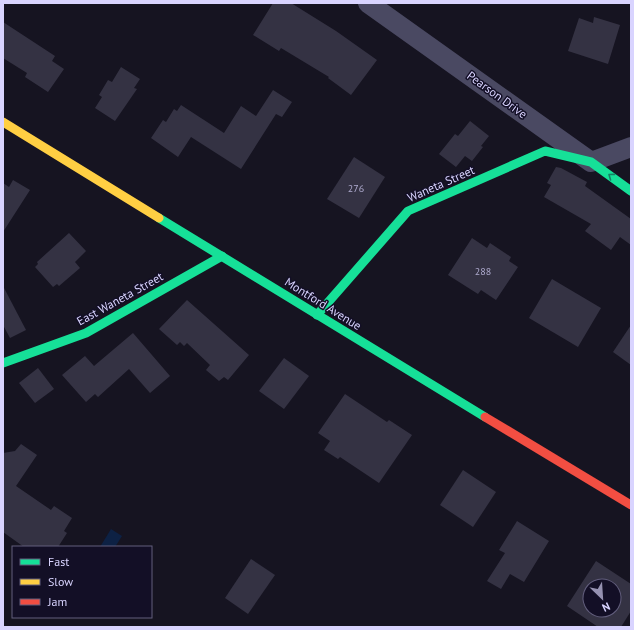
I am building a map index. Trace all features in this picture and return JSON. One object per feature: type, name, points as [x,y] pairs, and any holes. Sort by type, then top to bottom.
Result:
[{"type":"street","name":"Pearson Drive","points":[[368,3],[591,162]]},
{"type":"street","name":"Montford Avenue","points":[[3,122],[317,315],[631,505]]},
{"type":"street","points":[[591,162],[631,147]]},
{"type":"street","name":"Waneta Street","points":[[317,315],[408,211],[545,151],[591,162]]},
{"type":"street","points":[[591,162],[631,191]]},
{"type":"street","name":"East Waneta Street","points":[[3,363],[86,333],[222,256]]},
{"type":"water","points":[[111,529],[122,536],[116,546],[101,546]]},
{"type":"building","points":[[273,3],[291,3],[336,31],[377,60],[351,95],[328,78],[329,77],[281,48],[279,51],[253,35]]},
{"type":"building","points":[[594,17],[620,25],[608,64],[568,51],[579,18],[593,23]]},
{"type":"building","points":[[3,22],[55,56],[52,61],[64,69],[48,92],[25,77],[27,73],[3,58]]},
{"type":"building","points":[[121,67],[140,79],[134,88],[137,89],[115,121],[95,108],[102,97],[99,95],[108,80],[112,82]]},
{"type":"building","points":[[273,90],[292,102],[282,117],[276,114],[241,169],[191,137],[178,157],[151,138],[163,120],[166,122],[174,109],[177,111],[181,105],[224,133],[241,106],[256,116]]},
{"type":"building","points":[[470,121],[489,136],[481,146],[483,147],[472,161],[465,156],[456,167],[439,154],[455,134],[458,136]]},
{"type":"building","points":[[354,157],[385,177],[359,218],[327,199]]},
{"type":"building","points":[[556,167],[561,168],[587,182],[585,186],[631,219],[631,245],[620,237],[611,250],[585,231],[591,224],[544,197],[551,185],[547,183]]},
{"type":"building","points":[[13,180],[30,190],[3,232],[3,183],[9,187]]},
{"type":"building","points":[[69,233],[86,251],[75,262],[80,268],[59,286],[57,284],[53,287],[35,267],[38,264],[37,262]]},
{"type":"building","points":[[472,238],[487,248],[490,243],[511,257],[509,261],[518,267],[496,300],[481,290],[478,294],[448,275]]},
{"type":"building","points":[[552,279],[601,308],[578,347],[529,318]]},
{"type":"building","points":[[3,286],[26,330],[10,338],[3,325]]},
{"type":"building","points":[[187,300],[249,355],[228,380],[224,377],[219,381],[206,370],[210,365],[187,343],[184,346],[180,342],[177,345],[159,329]]},
{"type":"building","points":[[631,325],[631,365],[613,352]]},
{"type":"building","points":[[133,333],[170,376],[150,393],[129,369],[98,397],[95,394],[86,402],[62,375],[85,356],[94,366]]},
{"type":"building","points":[[284,358],[309,376],[284,409],[259,391]]},
{"type":"building","points":[[38,368],[54,389],[35,403],[19,383]]},
{"type":"building","points":[[345,394],[387,422],[389,420],[412,435],[379,483],[340,457],[338,459],[324,450],[330,441],[318,433]]},
{"type":"building","points":[[21,444],[37,455],[16,486],[51,510],[54,506],[72,518],[64,531],[67,533],[59,546],[23,546],[3,532],[3,453],[15,451]]},
{"type":"building","points":[[463,470],[496,492],[473,527],[440,505]]},
{"type":"building","points":[[517,521],[549,541],[524,582],[510,574],[501,589],[487,581],[505,553],[499,550]]},
{"type":"building","points":[[251,559],[275,575],[248,614],[225,598]]},
{"type":"building","points":[[596,561],[622,578],[585,578]]},
{"type":"building","points":[[622,578],[631,584],[631,611],[621,627],[598,627],[585,618],[622,618]]},
{"type":"building","points":[[582,583],[582,616],[567,606]]},
{"type":"traffic: fast","points":[[317,315],[408,211],[545,151],[591,162],[631,191]]},
{"type":"traffic: fast","points":[[159,218],[485,417]]},
{"type":"traffic: fast","points":[[3,363],[86,333],[222,256]]},
{"type":"traffic: slow","points":[[3,122],[159,218]]},
{"type":"traffic: jam","points":[[485,417],[631,505]]}]
